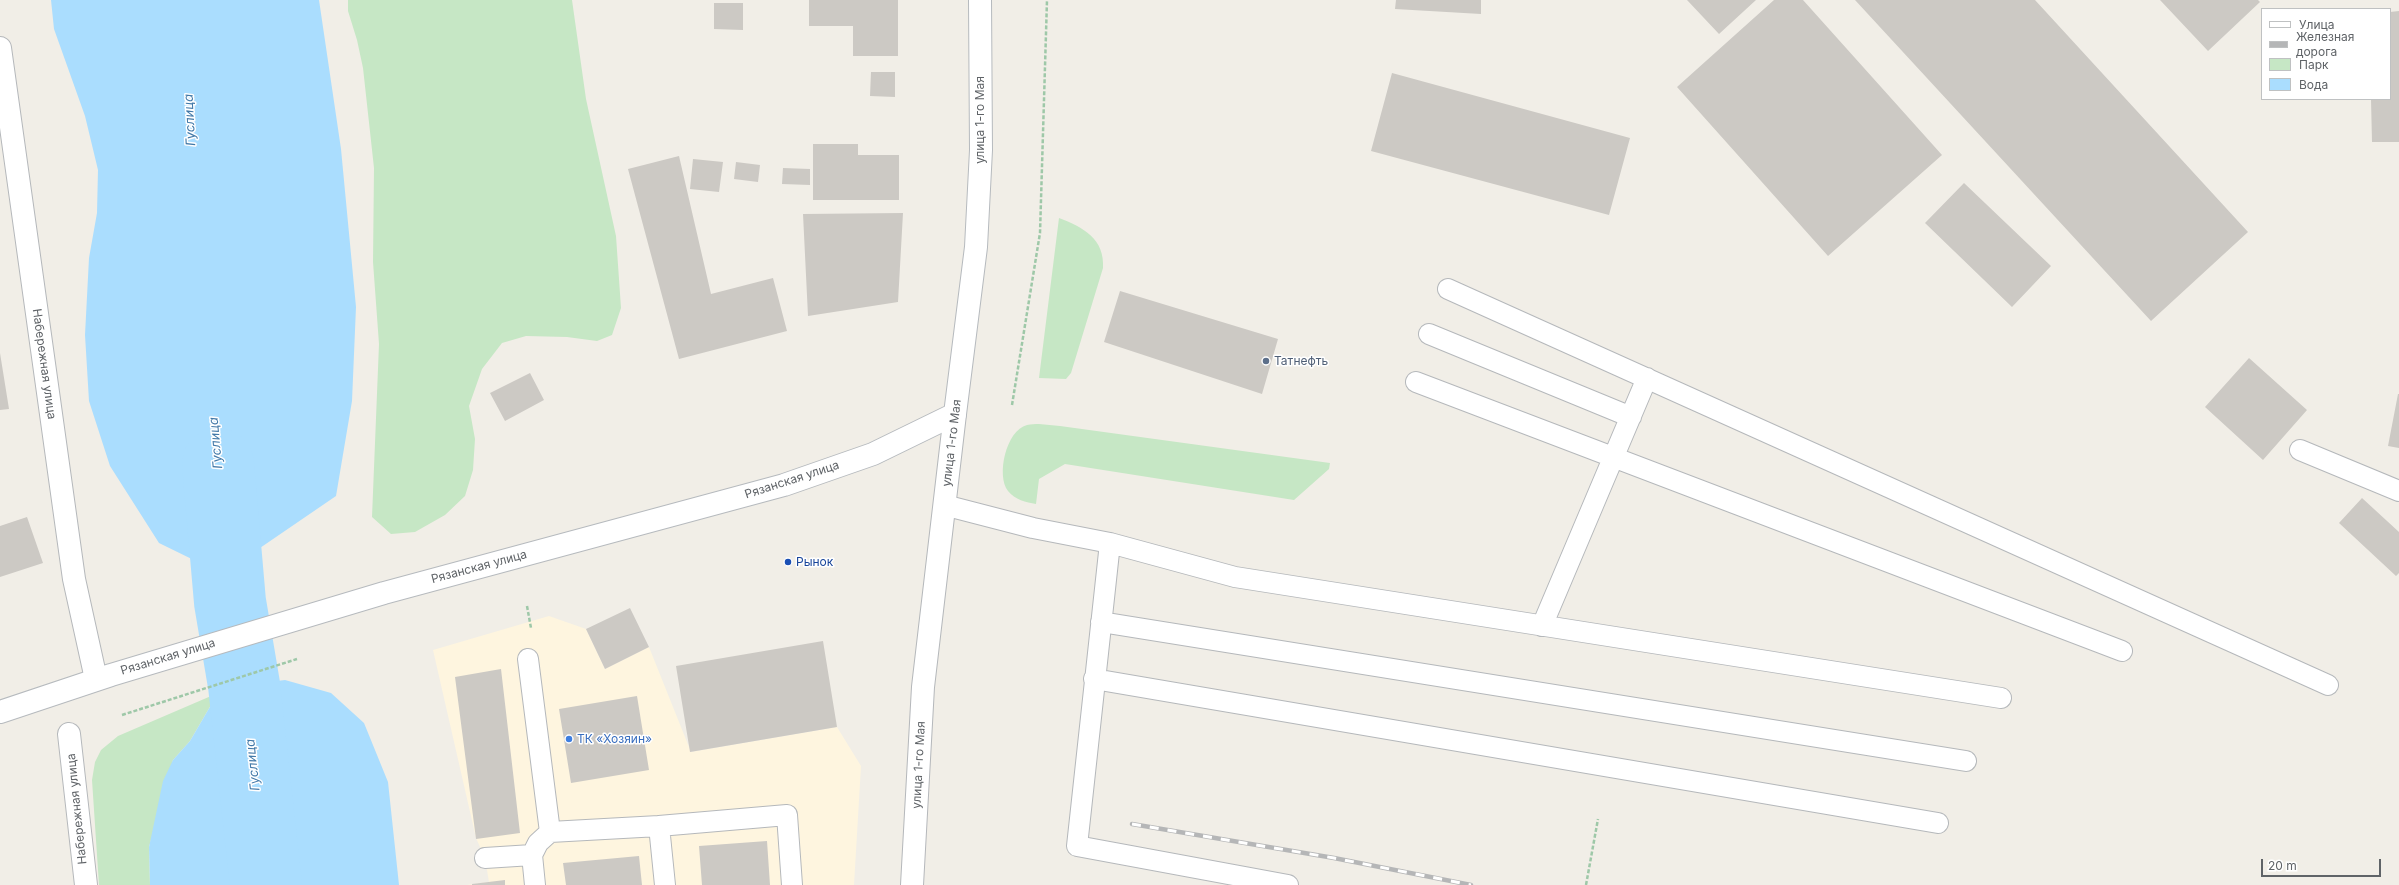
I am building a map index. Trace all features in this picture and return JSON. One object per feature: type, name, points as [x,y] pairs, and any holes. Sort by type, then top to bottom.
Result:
[{"type":"main road","name":"улица 1-го Мая","points":[[912,885],[923,687],[976,248],[981,150],[980,0]]},
{"type":"main road","name":"Набережная улица","points":[[0,48],[74,579],[103,677]]},
{"type":"main road","name":"Рязанская улица","points":[[0,712],[103,677],[384,593],[784,485],[873,454],[955,414]]},
{"type":"main road","name":"Набережная улица","points":[[69,734],[86,885]]},
{"type":"lane","points":[[1448,289],[2328,685]]},
{"type":"lane","points":[[1429,334],[1631,417]]},
{"type":"lane","points":[[1542,626],[1615,458],[1647,378]]},
{"type":"lane","points":[[1416,382],[2122,651]]},
{"type":"lane","points":[[2300,450],[2399,491]]},
{"type":"lane","points":[[944,505],[1033,528],[1110,543],[1235,577],[2001,698]]},
{"type":"lane","points":[[1110,543],[1100,622],[1077,846],[1288,885]]},
{"type":"lane","points":[[1100,622],[1966,761]]},
{"type":"lane","points":[[528,659],[550,832]]},
{"type":"lane","points":[[1094,679],[1938,823]]},
{"type":"lane","points":[[535,885],[532,855],[538,843],[550,832],[659,826],[787,815],[792,885]]},
{"type":"lane","points":[[659,826],[665,885]]},
{"type":"lane","points":[[485,858],[532,855]]},
{"type":"path","points":[[1012,405],[1040,233],[1047,0]]},
{"type":"path","points":[[122,714],[297,659]]},
{"type":"path","points":[[1586,885],[1598,819]]},
{"type":"shaded area","name":"ТК «Хозяин»","points":[[549,616],[586,629],[605,669],[649,647],[691,752],[837,727],[861,766],[854,885],[467,885],[489,882],[485,858],[476,838],[433,650]]},
{"type":"green space","points":[[348,0],[572,0],[586,99],[616,236],[621,308],[612,335],[597,341],[567,337],[526,336],[502,343],[482,369],[469,406],[475,439],[473,470],[465,496],[445,515],[415,532],[391,534],[372,517],[379,344],[373,262],[374,168],[363,68],[357,40],[348,11]]},
{"type":"green space","points":[[1059,218],[1084,230],[1091,236],[1100,249],[1103,258],[1103,268],[1071,373],[1066,379],[1039,378]]},
{"type":"green space","points":[[1039,424],[1330,463],[1329,469],[1294,500],[1065,464],[1039,479],[1036,504],[1017,499],[1008,491],[1003,475],[1003,465],[1005,454],[1013,435],[1027,425]]},
{"type":"green space","points":[[218,693],[190,741],[173,760],[149,847],[150,885],[99,885],[92,780],[95,762],[101,750],[118,736]]},
{"type":"water","points":[[51,0],[319,0],[341,149],[356,307],[352,401],[336,496],[238,563],[204,565],[159,543],[110,466],[89,401],[85,335],[89,258],[97,213],[98,170],[85,116],[54,29]]},
{"type":"water","points":[[285,680],[331,693],[364,723],[388,782],[399,885],[150,885],[149,847],[163,781],[173,760],[190,741],[218,693],[244,685]]},
{"type":"building","points":[[809,0],[898,0],[898,56],[853,56],[853,26],[809,26]]},
{"type":"building","points":[[1396,0],[1481,0],[1481,14],[1395,9]]},
{"type":"building","points":[[1687,0],[1756,0],[1719,34]]},
{"type":"building","points":[[1774,0],[1803,0],[1942,155],[1828,256],[1677,87]]},
{"type":"building","points":[[1855,0],[2035,0],[2248,232],[2151,321]]},
{"type":"building","points":[[2160,0],[2258,0],[2260,2],[2208,51]]},
{"type":"building","points":[[714,3],[743,3],[743,30],[714,29]]},
{"type":"building","points":[[2399,11],[2399,142],[2372,142],[2371,100],[2391,100],[2391,12]]},
{"type":"building","points":[[871,72],[895,72],[895,97],[870,96]]},
{"type":"building","points":[[1392,73],[1630,138],[1609,215],[1371,151]]},
{"type":"building","points":[[813,144],[858,144],[858,155],[899,155],[899,200],[813,200]]},
{"type":"building","points":[[679,156],[711,294],[773,278],[787,331],[679,359],[628,169]]},
{"type":"building","points":[[693,159],[723,162],[719,192],[690,189]]},
{"type":"building","points":[[736,162],[760,165],[758,182],[734,179]]},
{"type":"building","points":[[783,168],[810,169],[810,185],[782,184]]},
{"type":"building","points":[[1964,183],[2051,266],[2012,307],[1925,223]]},
{"type":"building","points":[[903,213],[898,302],[808,316],[803,214]]},
{"type":"building","points":[[1120,291],[1278,339],[1262,394],[1104,342]]},
{"type":"building","points":[[0,353],[9,409],[0,410]]},
{"type":"building","points":[[2249,358],[2307,410],[2263,460],[2205,407]]},
{"type":"building","points":[[530,373],[544,400],[505,421],[490,393]]},
{"type":"building","points":[[2399,394],[2399,448],[2388,446]]},
{"type":"building","points":[[2362,498],[2399,532],[2399,573],[2396,576],[2339,523]]},
{"type":"building","points":[[27,517],[43,563],[0,577],[0,526]]},
{"type":"building","points":[[630,608],[649,647],[605,669],[586,629]]},
{"type":"building","points":[[823,641],[837,727],[690,752],[676,666]]},
{"type":"building","points":[[501,669],[520,833],[476,839],[455,677]]},
{"type":"building","points":[[637,696],[649,770],[571,783],[559,709]]},
{"type":"building","points":[[767,841],[770,885],[702,885],[699,846]]},
{"type":"building","points":[[639,856],[642,885],[566,885],[563,863]]},
{"type":"building","points":[[505,880],[505,885],[472,885],[472,884]]},
{"type":"waterway","name":"Гуслица","points":[[218,464],[230,602],[244,685],[266,885]]},
{"type":"railway","points":[[1132,824],[1334,858],[1471,885]]},
{"type":"place","name":"Татнефть","points":[[1266,361]]},
{"type":"place","name":"Рынок","points":[[788,562]]},
{"type":"place","name":"ТК «Хозяин»","points":[[569,739]]}]
